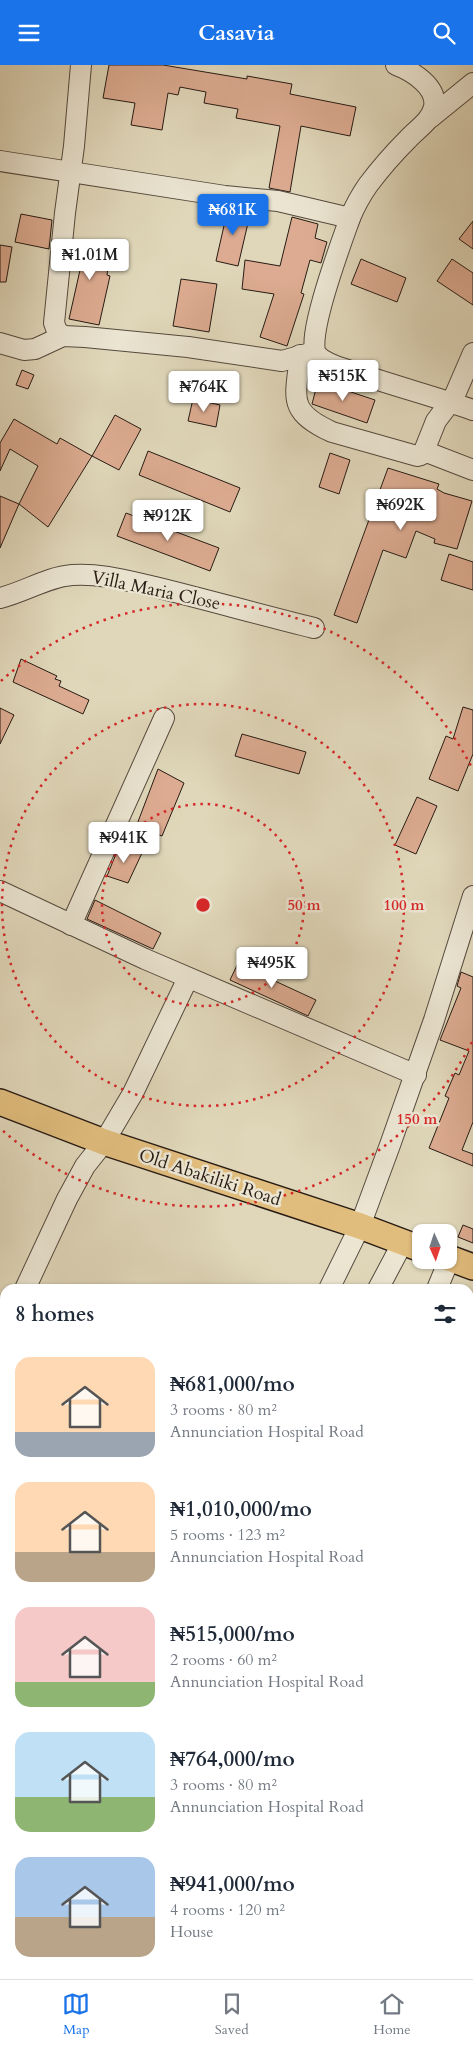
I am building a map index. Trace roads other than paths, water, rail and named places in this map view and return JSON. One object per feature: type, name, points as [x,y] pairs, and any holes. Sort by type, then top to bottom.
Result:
[{"type":"main road","name":"Old Abakiliki Road","points":[[0,1102],[104,1142],[360,1226],[412,1245]]},
{"type":"main road","points":[[458,1262],[473,1267]]},
{"type":"street","points":[[62,336],[57,331],[54,323],[64,213],[71,173],[81,65]]},
{"type":"street","points":[[396,65],[415,75],[431,91],[434,107],[430,118]]},
{"type":"street","points":[[473,83],[408,138],[369,183],[350,218],[322,303],[313,341],[296,385],[296,399],[303,412],[321,427],[332,432],[417,456],[424,451],[436,421],[449,401],[454,397],[473,353]]},
{"type":"street","points":[[0,161],[225,196],[278,201],[350,218]]},
{"type":"street","points":[[0,343],[24,350],[35,349],[62,336],[188,347],[282,361],[307,353],[376,380],[449,401],[473,410]]},
{"type":"street","points":[[424,451],[473,470]]},
{"type":"street","name":"Villa Maria Close","points":[[0,598],[54,579],[70,575],[88,574],[131,581],[182,593],[314,628]]},
{"type":"street","points":[[71,925],[164,718]]},
{"type":"street","points":[[0,891],[188,978],[416,1075]]},
{"type":"street","points":[[331,1284],[360,1226],[416,1075],[473,896]]},
{"type":"street","points":[[27,1284],[67,1199],[85,1166],[104,1142],[133,1093],[188,978]]},
{"type":"street","points":[[382,1284],[412,1245]]},
{"type":"street","points":[[438,1284],[445,1269]]}]
